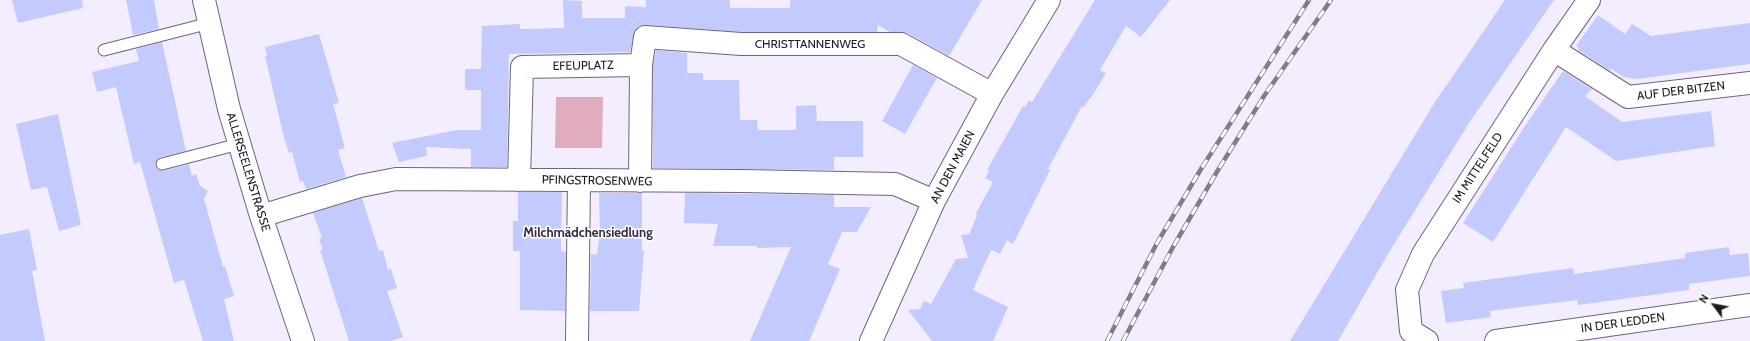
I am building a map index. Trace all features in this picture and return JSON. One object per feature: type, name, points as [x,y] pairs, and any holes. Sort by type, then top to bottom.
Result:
[{"type":"street","name":"ALLERSEELENSTRASSE","points":[[204,0],[229,109],[239,144],[261,216],[303,341]]},
{"type":"street","name":"AN DEN MAIEN","points":[[871,341],[934,201],[992,94],[1049,0]]},
{"type":"street","name":"IM MITTELFELD","points":[[1427,341],[1411,331],[1407,290],[1423,254],[1554,50],[1589,0]]},
{"type":"street","name":"CHRISTTANNENWEG","points":[[641,65],[644,36],[741,44],[901,44],[992,94]]},
{"type":"street","name":"AUF DER BITZEN","points":[[1554,50],[1628,97],[1750,83]]},
{"type":"street","name":"EFEUPLATZ","points":[[519,180],[522,67],[641,65]]},
{"type":"street","points":[[640,181],[641,65]]},
{"type":"street","name":"PFINGSTROSENWEG","points":[[261,216],[360,186],[396,179],[895,184],[934,201]]},
{"type":"street","points":[[577,341],[579,181]]},
{"type":"street","name":"IN DER LEDDEN","points":[[1496,341],[1750,305]]},
{"type":"lane","points":[[104,50],[210,23]]},
{"type":"lane","points":[[162,164],[239,144]]},
{"type":"shaded area","points":[[556,97],[603,97],[602,148],[555,148]]},
{"type":"building","points":[[12,0],[82,0],[83,8],[18,23]]},
{"type":"building","points":[[126,0],[154,0],[159,29],[133,35]]},
{"type":"building","points":[[563,0],[582,1],[582,18],[625,18],[625,6],[646,7],[646,0],[730,0],[730,8],[790,8],[790,0],[982,0],[949,56],[907,33],[890,32],[878,25],[877,32],[741,32],[646,25],[640,26],[635,30],[630,52],[509,54],[507,167],[471,167],[471,149],[426,147],[427,156],[399,162],[392,143],[457,130],[481,130],[481,90],[465,90],[465,69],[481,69],[482,26],[520,24],[520,29],[564,28]]},
{"type":"building","points":[[1095,0],[1170,0],[1141,37],[1126,26],[1100,70],[1106,73],[1091,98],[1084,107],[1082,106],[1048,169],[1050,170],[1013,244],[1007,240],[1000,254],[991,250],[973,290],[1008,307],[993,341],[932,341],[908,310],[920,309],[924,301],[931,304],[956,259],[968,258],[961,235],[969,234],[977,216],[976,213],[993,182],[985,178],[989,171],[987,170],[1023,106],[1025,107],[1029,100],[1032,102]]},
{"type":"building","points":[[1505,0],[1554,0],[1469,123],[1388,254],[1338,341],[1290,341],[1435,102]]},
{"type":"building","points":[[1598,15],[1625,34],[1632,24],[1651,36],[1750,23],[1750,64],[1637,79],[1624,77],[1611,69],[1609,70],[1578,50],[1579,48],[1576,46]]},
{"type":"building","points":[[319,34],[339,103],[333,104],[345,148],[338,150],[346,177],[306,189],[303,181],[300,182],[292,152],[289,153],[284,138],[265,56],[267,56],[265,47]]},
{"type":"building","points":[[162,42],[186,151],[160,157],[157,159],[155,165],[157,169],[163,171],[189,164],[192,176],[196,174],[200,186],[208,191],[204,199],[223,267],[225,266],[234,296],[224,299],[234,341],[203,341],[184,280],[174,283],[140,162],[134,164],[116,87],[97,92],[92,72],[139,61],[136,49]]},
{"type":"building","points":[[656,50],[687,53],[687,73],[703,73],[703,80],[739,80],[740,120],[757,120],[758,130],[796,130],[796,106],[816,105],[817,121],[863,121],[863,157],[834,157],[834,170],[653,168],[653,66]]},
{"type":"building","points":[[913,65],[937,78],[905,134],[882,121]]},
{"type":"building","points":[[1563,71],[1592,89],[1585,96],[1622,122],[1711,111],[1715,146],[1616,161],[1566,127],[1493,242],[1463,223],[1523,129]]},
{"type":"building","points":[[58,114],[81,225],[59,231],[47,187],[31,190],[16,124]]},
{"type":"building","points":[[518,192],[562,192],[561,251],[566,252],[565,311],[520,310],[520,251],[513,251],[513,221],[518,221]]},
{"type":"building","points":[[599,193],[642,193],[642,251],[644,251],[639,311],[590,311],[591,254],[597,255],[600,233]]},
{"type":"building","points":[[685,193],[834,195],[834,207],[871,207],[857,232],[842,232],[828,264],[840,269],[809,341],[750,341],[791,247],[757,248],[757,246],[713,246],[718,224],[684,223]]},
{"type":"building","points":[[362,198],[379,251],[383,250],[388,270],[391,269],[397,288],[387,291],[403,337],[391,341],[349,341],[320,250],[323,250],[319,239],[322,238],[313,213]]},
{"type":"building","points":[[29,229],[37,270],[32,271],[45,341],[0,341],[0,235]]},
{"type":"building","points":[[1729,247],[1730,255],[1748,253],[1750,276],[1689,284],[1689,290],[1578,305],[1577,300],[1490,311],[1491,317],[1446,323],[1441,291],[1464,288],[1463,283],[1573,268],[1574,274],[1685,258],[1685,253]]},
{"type":"railway","points":[[1107,341],[1157,243],[1201,169],[1309,0]]},
{"type":"railway","points":[[1123,341],[1173,247],[1218,170],[1264,96],[1331,0]]},
{"type":"district","name":"Milchmädchensiedlung","points":[[588,233]]}]
